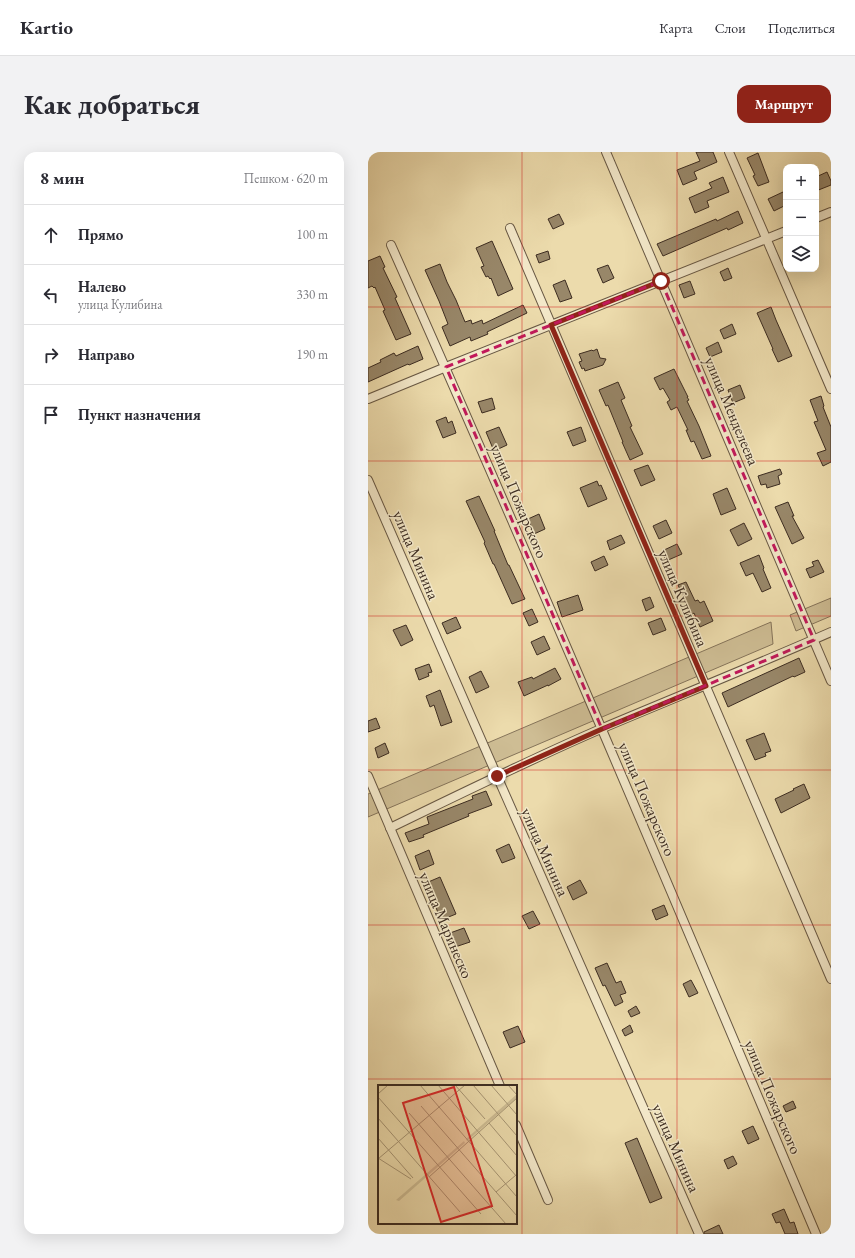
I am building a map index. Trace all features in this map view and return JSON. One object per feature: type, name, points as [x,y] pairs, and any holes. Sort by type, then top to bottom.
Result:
[{"type":"street","name":"улица Менделеева","points":[[606,152],[831,681]]},
{"type":"street","points":[[729,152],[831,389]]},
{"type":"street","points":[[819,217],[831,212]]},
{"type":"street","name":"улица Кулибина","points":[[510,228],[831,979]]},
{"type":"street","points":[[368,399],[783,232]]},
{"type":"street","name":"улица Пожарского","points":[[391,244],[446,367],[602,729],[816,1234]]},
{"type":"street","name":"улица Минина","points":[[368,480],[699,1234]]},
{"type":"street","points":[[390,828],[497,776],[602,729],[831,632]]},
{"type":"street","name":"улица Маринеско","points":[[368,776],[500,1085]]},
{"type":"street","points":[[517,1127],[548,1200]]},
{"type":"highlighted area","points":[[661,281],[814,640],[602,729],[446,367]]},
{"type":"shaded area","points":[[831,598],[831,616],[796,631],[790,615]]},
{"type":"shaded area","points":[[771,622],[773,644],[368,817],[368,794]]},
{"type":"building","points":[[696,152],[713,152],[717,162],[694,172],[697,179],[683,185],[677,170],[700,161]]},
{"type":"building","points":[[758,153],[769,182],[758,186],[753,176],[755,175],[747,158]]},
{"type":"building","points":[[827,172],[831,185],[819,190],[819,176]]},
{"type":"building","points":[[723,177],[729,192],[707,201],[709,207],[695,213],[689,198],[712,188],[709,183]]},
{"type":"building","points":[[783,192],[783,206],[774,211],[768,199]]},
{"type":"building","points":[[738,211],[743,223],[728,230],[727,228],[663,256],[657,244],[716,219],[717,221]]},
{"type":"building","points":[[559,214],[564,224],[553,229],[548,219]]},
{"type":"building","points":[[492,241],[513,289],[498,296],[491,278],[490,279],[488,276],[486,277],[481,267],[484,266],[476,248]]},
{"type":"building","points":[[548,251],[550,259],[539,263],[536,255]]},
{"type":"building","points":[[380,256],[385,267],[383,268],[397,297],[395,298],[411,334],[396,340],[383,311],[385,310],[375,287],[374,288],[372,286],[368,288],[368,261]]},
{"type":"building","points":[[440,264],[465,322],[471,320],[472,324],[482,320],[483,324],[523,305],[527,313],[487,332],[488,334],[471,341],[470,337],[450,346],[442,327],[448,324],[425,270]]},
{"type":"building","points":[[608,265],[614,278],[603,283],[597,269]]},
{"type":"building","points":[[728,268],[732,278],[724,281],[720,272]]},
{"type":"building","points":[[565,280],[572,298],[560,302],[553,285]]},
{"type":"building","points":[[690,281],[695,294],[684,298],[679,285]]},
{"type":"building","points":[[771,307],[792,356],[778,362],[757,313]]},
{"type":"building","points":[[732,324],[736,334],[724,339],[720,330]]},
{"type":"building","points":[[718,342],[722,352],[710,357],[706,348]]},
{"type":"building","points":[[418,346],[423,359],[368,382],[368,368],[381,362],[380,360],[394,353],[396,356]]},
{"type":"building","points":[[597,349],[600,358],[606,359],[603,365],[585,371],[584,368],[582,369],[579,362],[582,361],[579,354]]},
{"type":"building","points":[[674,369],[688,397],[689,400],[687,401],[711,456],[702,459],[694,441],[691,442],[686,430],[688,430],[677,407],[671,410],[667,402],[670,400],[663,388],[660,390],[654,378]]},
{"type":"building","points":[[618,382],[625,398],[621,400],[632,426],[630,427],[643,454],[630,460],[608,405],[606,406],[599,390]]},
{"type":"building","points":[[740,385],[745,398],[733,403],[728,390]]},
{"type":"building","points":[[821,396],[823,407],[831,427],[831,462],[823,466],[817,453],[826,450],[814,422],[818,421],[810,400]]},
{"type":"building","points":[[492,398],[495,409],[482,413],[478,402]]},
{"type":"building","points":[[446,417],[448,423],[452,421],[456,433],[443,438],[436,421]]},
{"type":"building","points":[[499,427],[507,445],[494,451],[486,432]]},
{"type":"building","points":[[581,427],[586,441],[573,446],[567,432]]},
{"type":"building","points":[[648,465],[655,480],[641,486],[634,470]]},
{"type":"building","points":[[780,469],[782,474],[778,476],[780,484],[767,488],[766,484],[761,485],[758,476]]},
{"type":"building","points":[[597,481],[599,486],[601,485],[607,499],[588,507],[580,488]]},
{"type":"building","points":[[727,488],[736,509],[721,515],[713,494]]},
{"type":"building","points":[[479,496],[508,565],[525,599],[512,604],[466,501]]},
{"type":"building","points":[[788,502],[794,516],[792,516],[804,538],[792,544],[775,507]]},
{"type":"building","points":[[539,514],[545,529],[534,534],[528,519]]},
{"type":"building","points":[[666,520],[672,533],[659,539],[653,526]]},
{"type":"building","points":[[744,523],[752,539],[738,546],[730,530]]},
{"type":"building","points":[[621,535],[625,543],[610,550],[607,541]]},
{"type":"building","points":[[677,544],[682,554],[666,561],[662,551]]},
{"type":"building","points":[[759,555],[771,588],[762,592],[753,573],[746,576],[740,563]]},
{"type":"building","points":[[604,556],[608,565],[595,571],[591,562]]},
{"type":"building","points":[[818,560],[824,572],[810,578],[806,569],[814,566],[812,562]]},
{"type":"building","points":[[686,582],[695,601],[698,600],[700,603],[704,601],[713,621],[700,627],[694,613],[691,615],[678,585]]},
{"type":"building","points":[[578,595],[583,610],[562,617],[557,602]]},
{"type":"building","points":[[650,597],[654,607],[646,611],[642,600]]},
{"type":"building","points":[[532,609],[538,622],[529,626],[523,613]]},
{"type":"building","points":[[456,617],[461,628],[447,634],[442,623]]},
{"type":"building","points":[[661,618],[666,630],[653,635],[648,623]]},
{"type":"building","points":[[406,625],[413,640],[401,646],[393,630]]},
{"type":"building","points":[[544,636],[550,649],[537,655],[531,642]]},
{"type":"building","points":[[799,658],[805,672],[794,677],[793,676],[728,707],[722,693]]},
{"type":"building","points":[[429,664],[432,672],[428,673],[429,676],[419,680],[415,669]]},
{"type":"building","points":[[555,668],[561,679],[524,696],[518,682],[532,677],[533,679]]},
{"type":"building","points":[[481,671],[489,687],[476,693],[469,677]]},
{"type":"building","points":[[440,690],[452,722],[441,726],[434,705],[430,707],[426,696]]},
{"type":"building","points":[[376,718],[380,728],[368,732],[368,721]]},
{"type":"building","points":[[764,733],[771,751],[765,753],[766,756],[755,760],[746,740]]},
{"type":"building","points":[[385,743],[389,753],[378,758],[375,748]]},
{"type":"building","points":[[804,784],[810,798],[781,813],[775,799]]},
{"type":"building","points":[[486,791],[492,805],[468,814],[469,816],[423,835],[424,837],[409,842],[405,833],[429,824],[427,817],[473,799],[472,796]]},
{"type":"building","points":[[509,844],[515,858],[502,863],[496,850]]},
{"type":"building","points":[[429,850],[434,864],[420,870],[415,856]]},
{"type":"building","points":[[440,877],[456,914],[441,920],[426,883]]},
{"type":"building","points":[[580,880],[587,893],[573,900],[567,887]]},
{"type":"building","points":[[664,905],[668,915],[656,920],[652,910]]},
{"type":"building","points":[[533,911],[540,924],[529,929],[522,916]]},
{"type":"building","points":[[464,928],[470,942],[455,947],[450,933]]},
{"type":"building","points":[[607,963],[616,983],[621,981],[626,993],[620,995],[623,1002],[615,1006],[605,985],[603,986],[595,968]]},
{"type":"building","points":[[691,980],[698,993],[689,997],[683,984]]},
{"type":"building","points":[[636,1006],[640,1013],[631,1017],[628,1011]]},
{"type":"building","points":[[630,1025],[633,1032],[625,1036],[622,1030]]},
{"type":"building","points":[[518,1026],[525,1042],[510,1048],[503,1032]]},
{"type":"building","points":[[793,1101],[796,1108],[786,1112],[783,1106]]},
{"type":"building","points":[[753,1126],[759,1139],[748,1144],[742,1131]]},
{"type":"building","points":[[637,1138],[662,1198],[650,1203],[625,1143]]},
{"type":"building","points":[[733,1156],[737,1164],[728,1169],[724,1160]]},
{"type":"building","points":[[784,1209],[790,1223],[794,1222],[798,1234],[785,1234],[780,1222],[776,1223],[772,1214]]},
{"type":"building","points":[[719,1225],[723,1234],[704,1234],[704,1232]]},
{"type":"route","points":[[497,776],[602,729],[706,686],[551,325],[661,281]]}]
